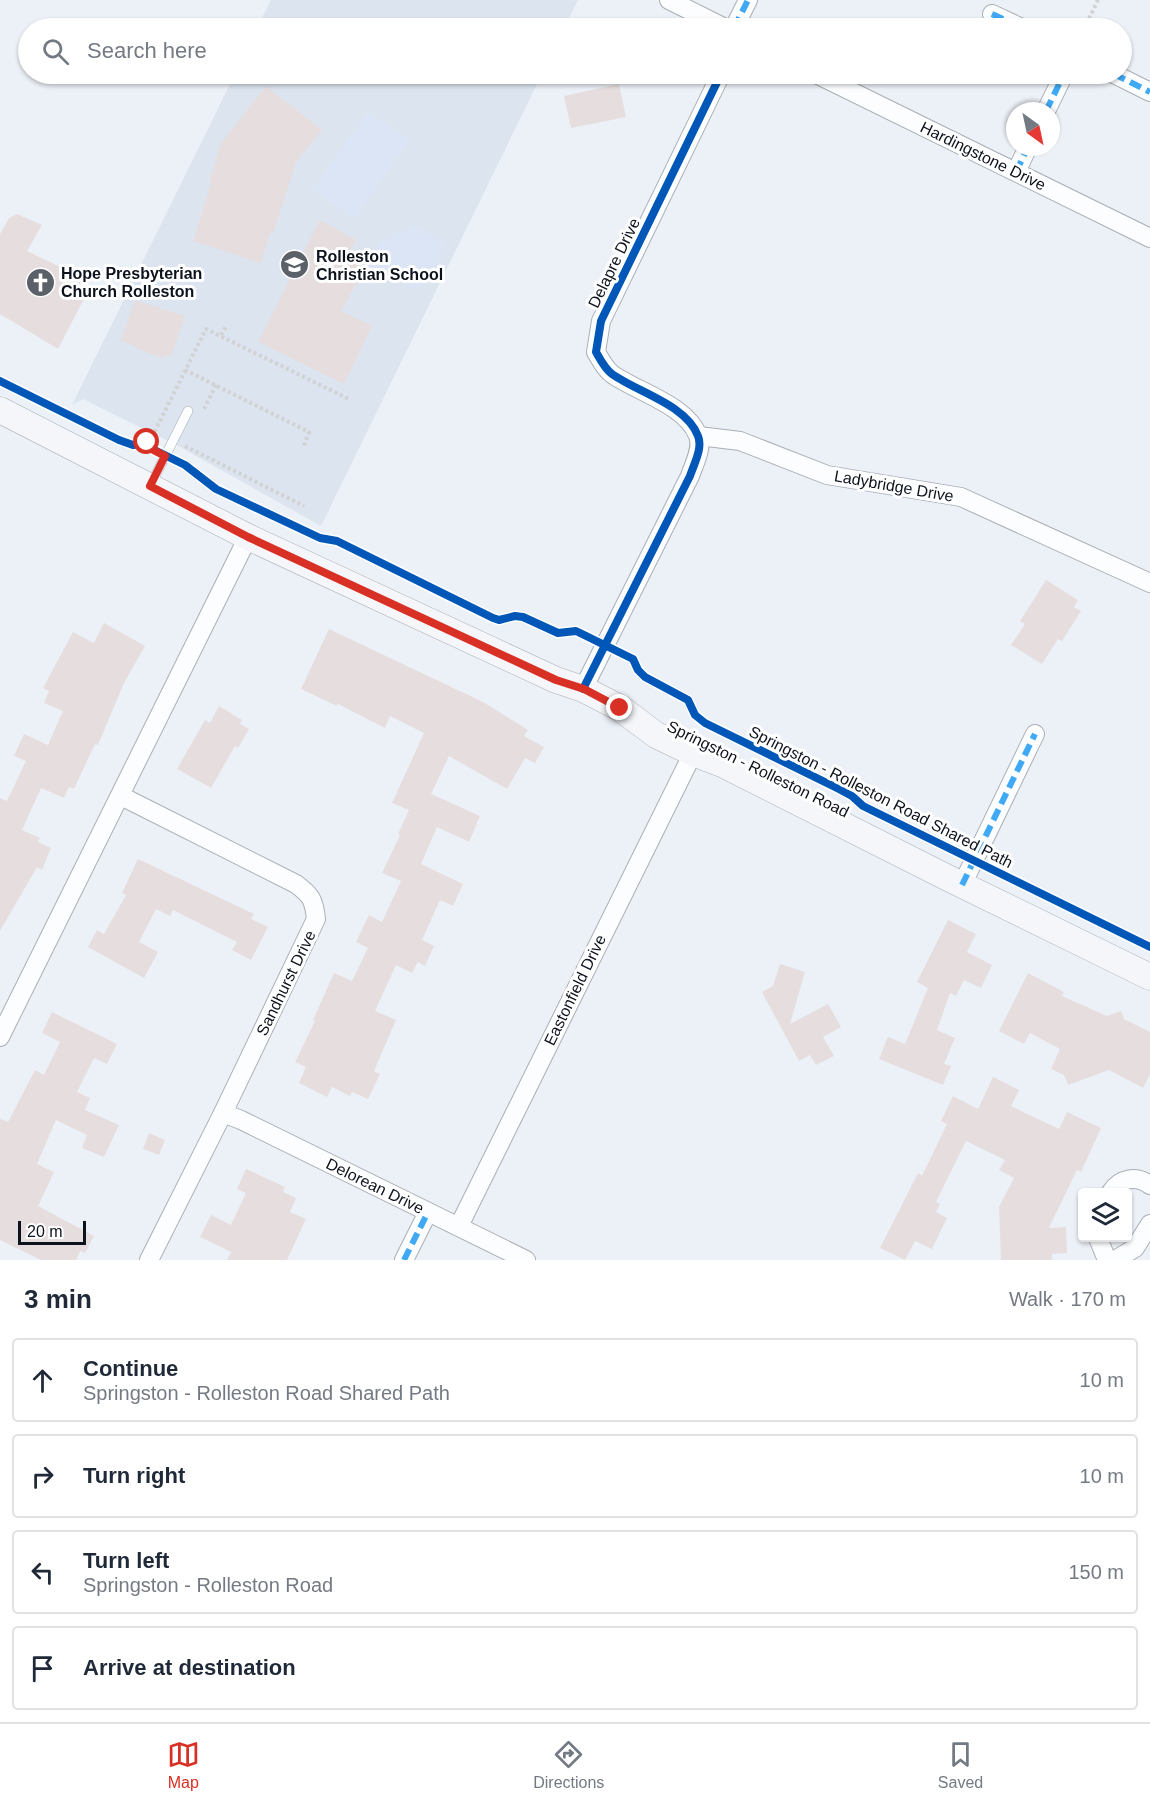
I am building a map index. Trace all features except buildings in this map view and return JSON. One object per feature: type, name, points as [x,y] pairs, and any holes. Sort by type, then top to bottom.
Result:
[{"type":"main road","name":"Springston - Rolleston Road","points":[[0,410],[248,537],[556,680],[584,689],[620,708],[656,735],[724,765],[1150,977]]},
{"type":"street","points":[[669,0],[705,18]]},
{"type":"street","points":[[739,18],[748,0]]},
{"type":"street","points":[[992,14],[1001,18]]},
{"type":"street","points":[[1132,83],[1150,92]]},
{"type":"street","name":"Delapre Drive","points":[[699,436],[688,421],[672,407],[631,387],[609,373],[596,352],[601,321],[716,84]]},
{"type":"street","name":"Hardingstone Drive","points":[[836,84],[1150,238]]},
{"type":"street","points":[[1050,102],[1059,84]]},
{"type":"street","points":[[1016,172],[1024,156]]},
{"type":"street","points":[[584,689],[690,476],[699,450],[699,436]]},
{"type":"street","name":"Ladybridge Drive","points":[[699,436],[740,441],[826,475],[961,497],[1150,583]]},
{"type":"street","points":[[0,1037],[248,537]]},
{"type":"street","points":[[962,885],[1035,734]]},
{"type":"street","name":"Eastonfield Drive","points":[[459,1226],[693,753]]},
{"type":"street","name":"Sandhurst Drive","points":[[121,796],[296,884],[309,894],[316,919],[312,932],[149,1260]]},
{"type":"street","name":"Delorean Drive","points":[[223,1113],[526,1260]]},
{"type":"street","points":[[1115,1188],[1123,1181],[1136,1178],[1150,1185]]},
{"type":"street","points":[[404,1260],[428,1212]]},
{"type":"street","points":[[1115,1260],[1135,1248],[1150,1224]]},
{"type":"street","points":[[1100,1242],[1107,1260]]},
{"type":"lane","points":[[150,486],[188,411]]},
{"type":"path","points":[[1090,18],[1098,0]]},
{"type":"path","points":[[221,335],[227,325]]},
{"type":"path","points":[[133,445],[142,444],[150,439],[155,431],[206,328],[349,399]]},
{"type":"path","points":[[185,370],[309,432],[303,448]]},
{"type":"path","points":[[155,431],[304,506]]},
{"type":"path","points":[[142,444],[165,456]]},
{"type":"shaded area","points":[[271,0],[578,0],[569,18],[262,18]]},
{"type":"shaded area","name":"Rolleston Christian School","points":[[230,84],[537,84],[321,526],[180,447],[83,399],[72,405]]},
{"type":"shaded area","points":[[368,111],[410,140],[354,219],[312,190]]},
{"type":"shaded area","points":[[415,226],[443,241],[445,247],[424,286],[412,288],[375,268],[372,255],[380,242]]},
{"type":"marked path","points":[[739,18],[748,0]]},
{"type":"marked path","points":[[992,14],[1001,18]]},
{"type":"marked path","points":[[1132,83],[1150,92]]},
{"type":"marked path","points":[[1050,102],[1059,84]]},
{"type":"marked path","points":[[1016,172],[1024,156]]},
{"type":"marked path","points":[[962,885],[1035,734]]},
{"type":"marked path","points":[[404,1260],[428,1212]]},
{"type":"cycle path","points":[[583,689],[690,476],[699,446],[698,436],[683,416],[660,400],[622,381],[605,367],[596,352],[601,321],[716,84]]},
{"type":"cycle path","name":"Springston - Rolleston Road Shared Path","points":[[0,381],[119,440],[133,445],[142,444],[185,465],[216,489],[320,538],[337,541],[493,618],[499,620],[515,616],[523,617],[558,633],[576,631],[633,659],[638,670],[645,677],[688,700],[695,715],[705,723],[839,789],[852,796],[863,806],[1150,947]]},
{"type":"place","name":"Rolleston Christian School","points":[[295,265]]},
{"type":"place","name":"Hope Presbyterian Church Rolleston","points":[[40,282]]},
{"type":"route","points":[[147,442],[142,444],[165,456],[150,486],[248,537],[556,680],[584,689],[620,708]]}]
